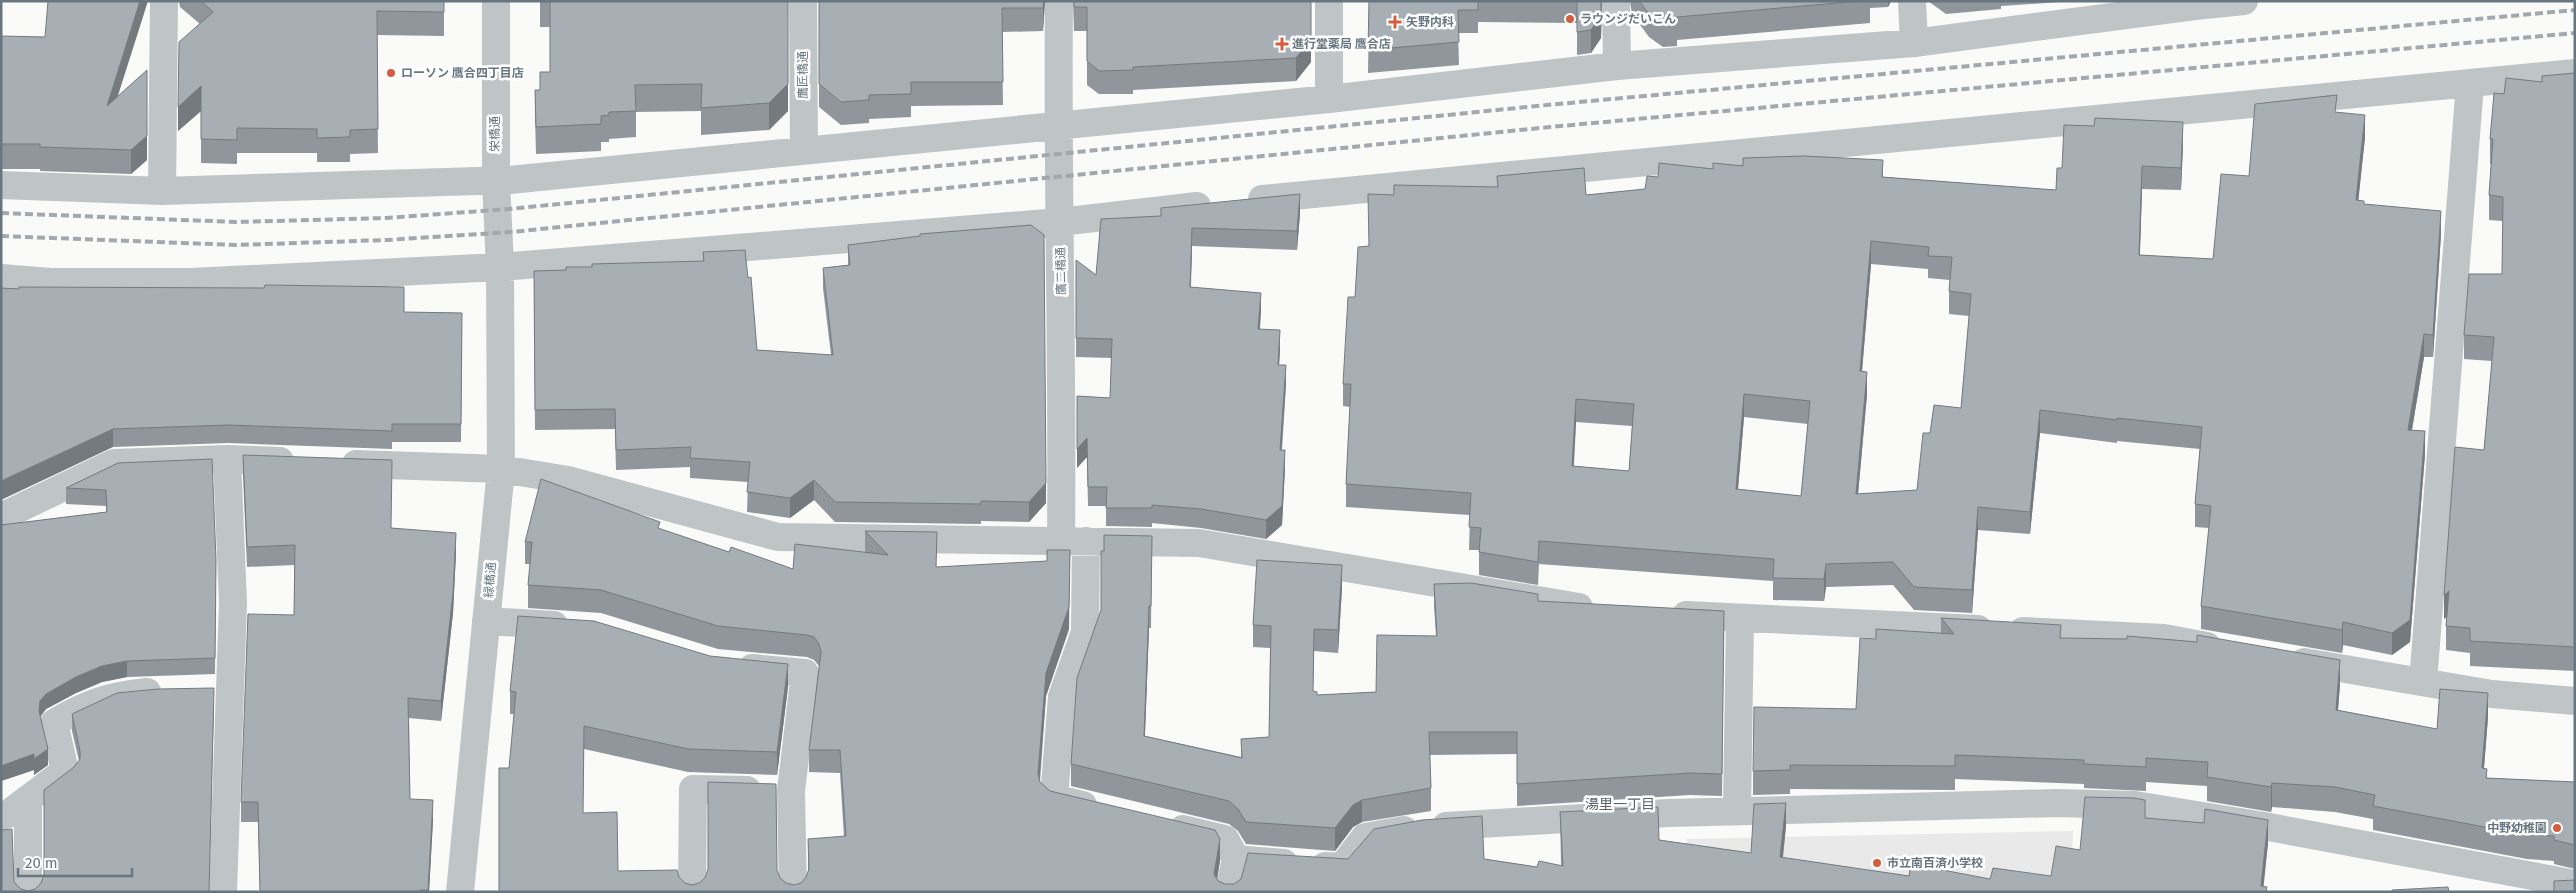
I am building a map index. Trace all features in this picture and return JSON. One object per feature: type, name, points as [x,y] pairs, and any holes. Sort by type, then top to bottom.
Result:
[{"type":"street","points":[[162,191],[164,1]]},
{"type":"street","name":"栄橋通","points":[[496,1],[496,181],[500,268]]},
{"type":"street","name":"鷹匠橋通","points":[[803,1],[804,150]]},
{"type":"street","name":"鷹二橋通","points":[[1059,1],[1058,124],[1060,222],[1074,541],[1086,632],[1062,697],[1054,798],[1111,812]]},
{"type":"street","points":[[1329,1],[1329,100]]},
{"type":"street","points":[[1616,1],[1617,66]]},
{"type":"street","points":[[1912,1],[1914,44]]},
{"type":"street","points":[[1,185],[162,191],[496,181],[1058,124],[1329,100],[1617,66],[1914,44],[2195,3],[2244,1]]},
{"type":"street","points":[[1,278],[51,282],[191,282],[500,268],[1060,222],[1228,203],[2575,73]]},
{"type":"street","points":[[2423,682],[2470,84]]},
{"type":"street","name":"緑橋通","points":[[460,892],[501,469],[500,268]]},
{"type":"street","points":[[223,892],[233,603],[227,459]]},
{"type":"street","points":[[1,517],[114,464],[227,459],[305,462]]},
{"type":"street","points":[[335,463],[501,469],[568,480],[778,537],[1199,543],[1586,609],[1606,610]]},
{"type":"street","points":[[1663,614],[2164,638],[2231,650]]},
{"type":"street","points":[[1738,811],[1740,619]]},
{"type":"street","points":[[486,621],[579,627]]},
{"type":"street","points":[[2279,658],[2492,694],[2575,700]]},
{"type":"street","points":[[725,665],[805,673],[791,791],[793,892]]},
{"type":"street","points":[[201,690],[231,689]]},
{"type":"street","points":[[1,816],[8,814],[65,771],[54,723],[77,709],[113,696],[171,690]]},
{"type":"street","points":[[692,892],[693,789],[791,791]]},
{"type":"street","points":[[28,799],[28,892]]},
{"type":"street","points":[[1236,859],[1342,867],[1365,837],[1420,827],[1738,811],[2057,803],[2135,805],[2258,825],[2575,884]]},
{"type":"street","points":[[1158,824],[1225,840],[1236,859],[1229,892]]},
{"type":"shaded area","name":"市立南百済小学校","points":[[2073,831],[2071,887],[1676,892],[1687,839]]},
{"type":"building","points":[[48,1],[140,1],[107,106],[147,70],[147,136],[131,150],[40,147],[40,144],[1,144],[1,36],[45,37]]},
{"type":"building","points":[[201,1],[444,1],[444,12],[377,11],[378,129],[350,130],[350,137],[317,138],[317,129],[237,128],[237,140],[201,139],[201,86],[178,107],[179,42],[213,12]]},
{"type":"building","points":[[550,1],[788,1],[788,84],[769,103],[701,108],[702,84],[635,85],[636,111],[609,112],[609,115],[601,116],[601,124],[536,127],[535,90],[540,90],[540,72],[550,72]]},
{"type":"building","points":[[819,1],[1044,1],[1043,8],[1002,8],[1003,82],[911,82],[911,94],[869,95],[869,100],[841,102],[819,84]]},
{"type":"building","points":[[1074,1],[1311,1],[1311,39],[1296,58],[1133,67],[1133,70],[1099,71],[1087,61],[1087,7],[1074,7]]},
{"type":"building","points":[[1369,1],[1478,1],[1478,10],[1458,10],[1459,42],[1368,50]]},
{"type":"building","points":[[1577,1],[1601,1],[1601,15],[1591,30],[1577,32]]},
{"type":"building","points":[[1639,1],[1860,1],[1677,17],[1677,23],[1663,24],[1649,14]]},
{"type":"building","points":[[2575,73],[2575,647],[2470,641],[2470,628],[2446,626],[2449,591],[2444,595],[2455,447],[2484,450],[2494,337],[2464,335],[2469,274],[2502,274],[2503,197],[2489,195],[2493,139],[2490,139],[2494,93],[2504,94],[2506,78],[2542,82],[2542,76]]},
{"type":"building","points":[[2337,95],[2335,112],[2365,115],[2356,200],[2364,201],[2364,204],[2441,211],[2433,335],[2424,334],[2408,430],[2425,431],[2410,620],[2392,633],[2343,622],[2342,630],[2201,606],[2211,506],[2195,504],[2202,427],[2117,418],[2117,420],[2040,410],[2030,512],[1978,507],[1972,590],[1914,587],[1893,562],[1826,564],[1824,579],[1773,578],[1774,559],[1539,541],[1538,562],[1479,552],[1481,528],[1469,527],[1471,493],[1346,484],[1351,384],[1343,384],[1348,297],[1355,297],[1358,247],[1369,246],[1368,194],[1394,195],[1394,185],[1498,187],[1497,176],[1584,168],[1586,195],[1645,189],[1647,176],[1658,177],[1659,163],[1713,169],[1713,163],[1743,166],[1743,158],[1804,156],[1883,160],[1882,177],[2056,190],[2057,168],[2062,168],[2064,125],[2094,126],[2095,118],[2183,122],[2181,168],[2142,166],[2139,255],[2213,259],[2221,174],[2249,176],[2255,104]],"holes":[[[1871,241],[1929,247],[1928,256],[1952,257],[1949,291],[1971,294],[1961,408],[1934,405],[1930,433],[1923,433],[1917,490],[1856,494],[1867,372],[1860,371]],[[1744,394],[1810,401],[1801,496],[1736,489]],[[1576,399],[1634,404],[1629,471],[1572,466]]]},
{"type":"building","points":[[1300,194],[1297,231],[1192,228],[1190,287],[1261,293],[1258,329],[1280,330],[1278,365],[1286,365],[1280,450],[1285,450],[1282,506],[1266,520],[1201,509],[1152,505],[1152,508],[1106,508],[1107,487],[1088,487],[1087,438],[1077,449],[1077,396],[1110,398],[1112,339],[1076,338],[1076,260],[1096,275],[1101,219],[1161,216],[1161,208]]},
{"type":"building","points":[[1031,225],[1044,235],[1046,483],[1029,502],[981,501],[981,504],[835,502],[814,480],[790,498],[747,492],[750,462],[690,458],[691,447],[616,450],[615,409],[535,410],[534,271],[566,270],[566,267],[592,267],[592,264],[704,261],[703,252],[745,250],[748,278],[751,277],[757,350],[833,355],[823,268],[850,265],[848,245],[920,236],[920,234]]},
{"type":"building","points":[[265,285],[404,287],[404,312],[462,313],[461,424],[392,424],[392,431],[228,425],[113,429],[1,481],[1,288],[264,288]]},
{"type":"building","points":[[243,455],[392,460],[391,528],[456,533],[453,593],[441,701],[408,698],[410,799],[433,800],[428,890],[420,890],[420,892],[260,892],[258,802],[241,802],[248,614],[294,615],[295,545],[247,547]]},
{"type":"building","points":[[212,459],[216,560],[215,658],[127,661],[102,666],[76,677],[46,694],[40,701],[39,711],[48,749],[34,759],[34,754],[1,766],[1,525],[107,512],[106,490],[66,488],[118,463]]},
{"type":"building","points":[[541,479],[660,522],[658,528],[729,552],[731,547],[793,569],[795,544],[888,555],[865,531],[937,532],[936,567],[1047,561],[1047,550],[1070,550],[1069,607],[1046,673],[1038,774],[1040,782],[1050,791],[1215,830],[1220,839],[1214,874],[1218,881],[1225,884],[1234,884],[1241,879],[1248,853],[1348,859],[1374,829],[1422,820],[1482,816],[1484,859],[1537,867],[1539,861],[1563,866],[1560,812],[1658,807],[1659,840],[1751,853],[1754,804],[1786,803],[1780,857],[1909,876],[1911,864],[1990,879],[1993,868],[2051,876],[2056,846],[2080,850],[2085,797],[2145,800],[2145,818],[2204,823],[2205,809],[2268,820],[2261,886],[2267,887],[2266,892],[499,892],[499,768],[509,768],[516,692],[510,691],[518,616],[594,621],[710,656],[788,664],[777,752],[688,749],[584,726],[583,813],[617,812],[618,871],[677,870],[679,877],[685,883],[692,885],[699,883],[705,878],[708,869],[708,782],[776,784],[777,870],[780,878],[786,883],[794,885],[801,883],[806,877],[809,869],[808,839],[846,836],[840,750],[809,750],[821,652],[819,644],[814,637],[718,626],[601,590],[528,585],[532,542],[525,542]]},
{"type":"building","points":[[1104,535],[1152,536],[1151,606],[1149,606],[1144,736],[1242,758],[1241,739],[1269,737],[1271,626],[1253,625],[1257,560],[1342,565],[1338,630],[1314,629],[1313,691],[1317,692],[1317,695],[1376,692],[1377,635],[1437,636],[1434,584],[1471,583],[1538,594],[1538,601],[1724,611],[1722,774],[1690,773],[1517,784],[1517,732],[1429,732],[1431,788],[1362,800],[1353,805],[1335,828],[1246,822],[1238,809],[1229,801],[1071,764],[1077,678],[1101,610],[1101,551],[1104,551]]},
{"type":"building","points":[[1941,618],[2061,625],[2060,638],[2127,639],[2127,636],[2197,642],[2197,635],[2340,660],[2336,710],[2437,729],[2440,689],[2488,693],[2482,768],[2487,769],[2486,778],[2575,782],[2575,845],[2554,840],[2554,836],[2527,835],[2373,806],[2375,795],[2335,787],[2272,783],[2271,787],[2207,777],[2208,762],[2146,758],[2146,767],[2084,764],[2084,760],[1955,755],[1955,766],[1790,765],[1790,770],[1753,771],[1754,707],[1856,709],[1860,638],[1876,639],[1876,629],[1954,634]]},
{"type":"building","points":[[214,688],[209,892],[1,892],[1,830],[12,829],[14,882],[21,889],[28,891],[35,889],[41,883],[44,875],[44,790],[74,767],[80,759],[72,714],[117,693],[158,689]]},
{"type":"building","points":[[2575,880],[2575,892],[2554,892],[2554,881]]},
{"type":"building","points":[[2448,887],[2449,892],[2392,892],[2392,890]]},
{"type":"railway","points":[[1,213],[236,222],[386,218],[509,209],[1547,105],[2575,10]]},
{"type":"railway","points":[[1,236],[236,245],[387,240],[511,232],[1550,127],[2575,33]]},
{"type":"place","name":"ラウンジだいこん","points":[[1570,19]]},
{"type":"place","name":"矢野内科","points":[[1395,22]]},
{"type":"place","name":"進行堂薬局 鷹合店","points":[[1282,44]]},
{"type":"place","name":"ローソン 鷹合四丁目店","points":[[391,73]]},
{"type":"place","name":"中野幼稚園","points":[[2557,828]]},
{"type":"place","name":"市立南百済小学校","points":[[1877,863]]},
{"type":"district","name":"湯里一丁目","points":[[1620,804]]}]
